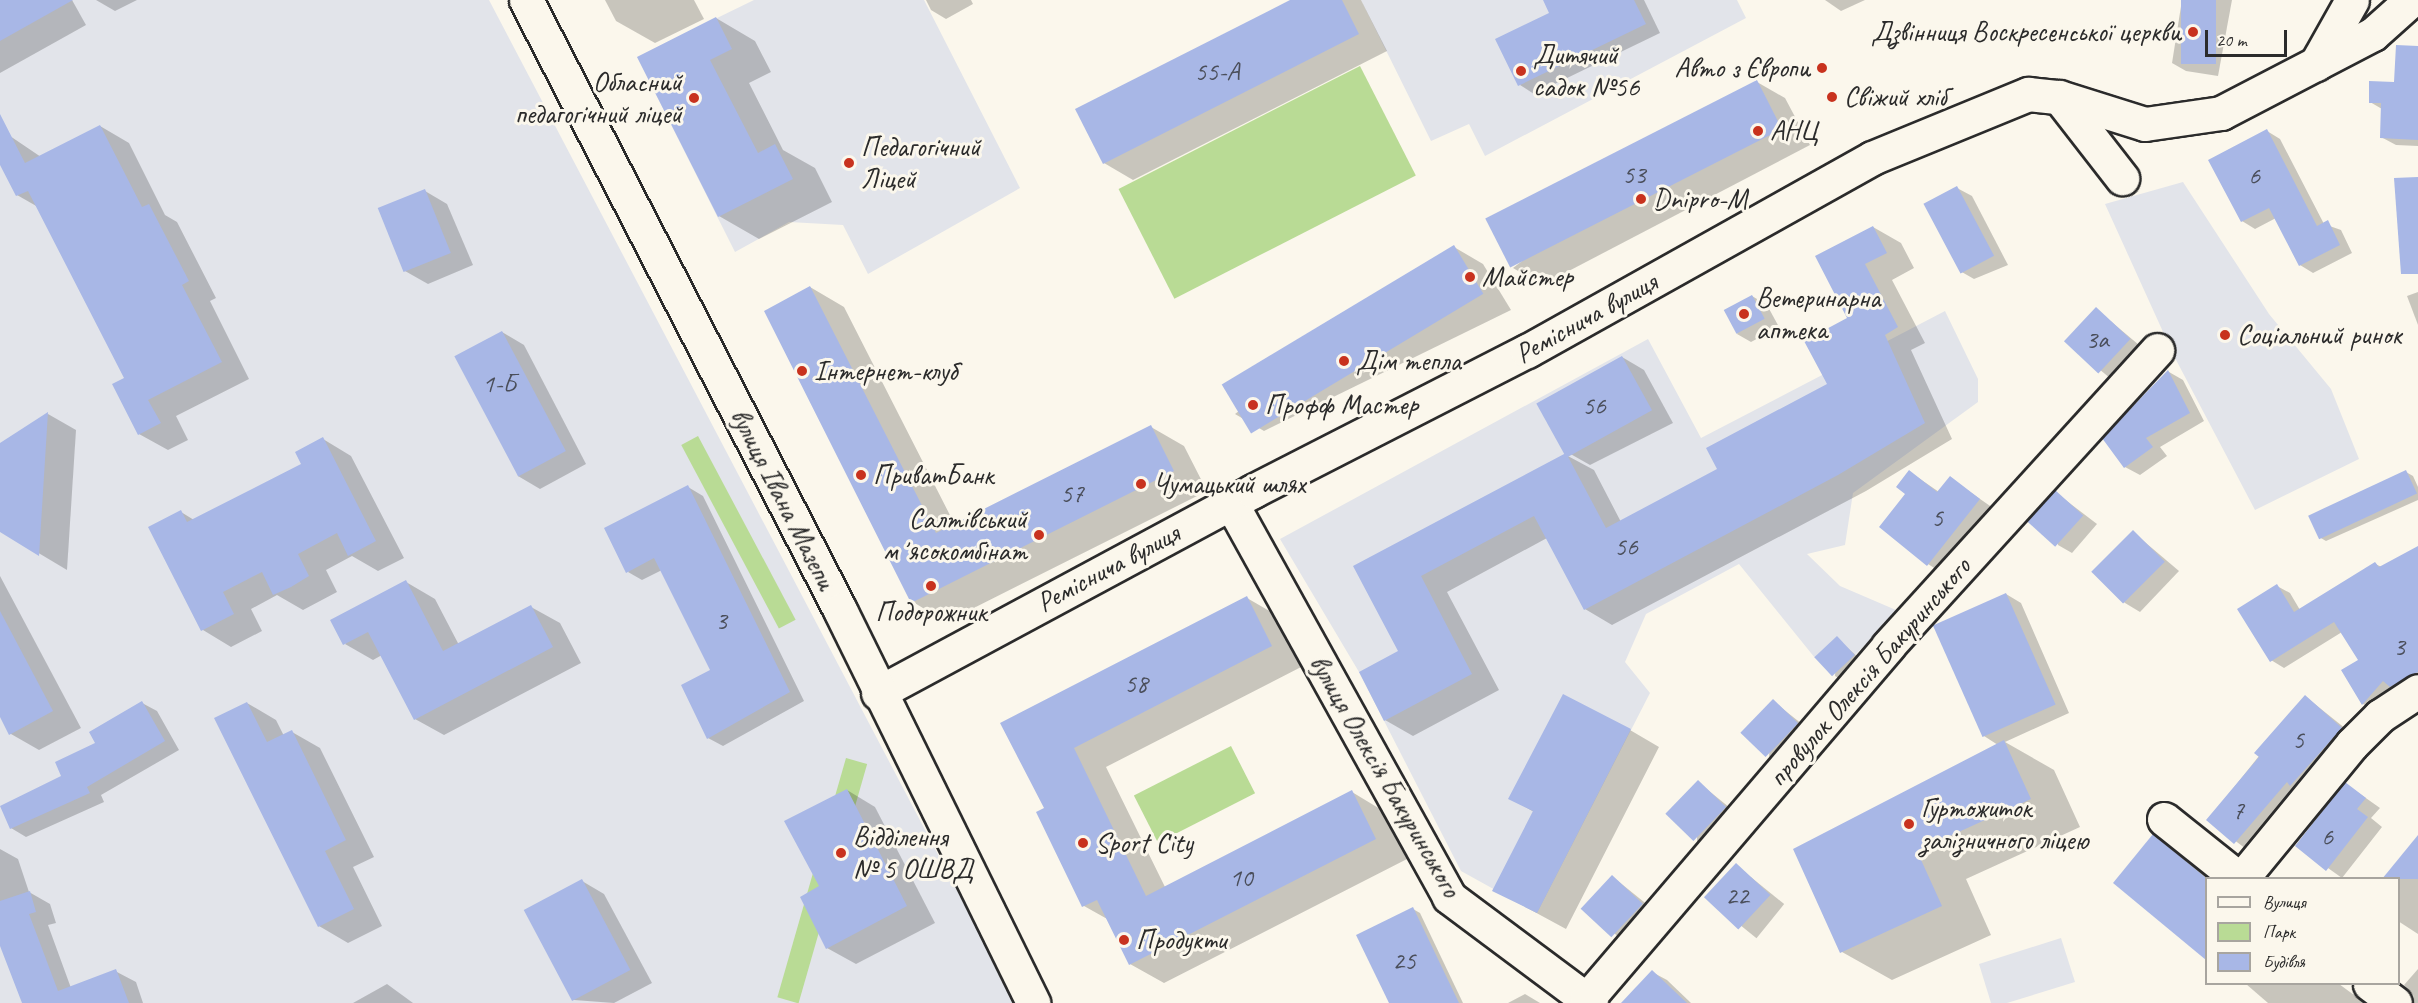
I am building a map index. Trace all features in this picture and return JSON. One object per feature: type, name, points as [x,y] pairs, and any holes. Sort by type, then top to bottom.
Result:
[{"type":"street","name":"вулиця Івана Мазепи","points":[[526,0],[840,610],[878,693],[1033,1003]]},
{"type":"street","points":[[2316,64],[2352,0]]},
{"type":"street","name":"Реміснича вулиця","points":[[878,693],[1231,503],[1527,351],[1872,158],[2028,94],[2059,97],[2145,124],[2221,113],[2373,34],[2411,0]]},
{"type":"street","points":[[2059,97],[2122,178]]},
{"type":"street","name":"провулок Олексія Бакуринського","points":[[1589,1001],[1888,646],[2157,350]]},
{"type":"street","name":"вулиця Олексія Бакуринського","points":[[1231,503],[1449,897],[1589,1001]]},
{"type":"street","points":[[2242,877],[2352,744],[2380,716],[2418,691]]},
{"type":"street","points":[[2164,819],[2237,877]]},
{"type":"street","points":[[2371,985],[2395,1003]]},
{"type":"shaded area","points":[[0,0],[489,0],[1016,1003],[0,1003]]},
{"type":"shaded area","name":"Педагогічний Ліцей","points":[[754,0],[924,0],[1020,188],[868,274],[843,225],[789,222],[735,252],[637,57]]},
{"type":"shaded area","name":"Дитячий садок №56","points":[[1361,0],[1737,0],[1746,18],[1485,156],[1469,124],[1431,141]]},
{"type":"shaded area","name":"Соціальний ринок","points":[[2183,182],[2269,314],[2331,389],[2359,459],[2255,510],[2174,356],[2105,204]]},
{"type":"shaded area","points":[[1945,311],[1978,379],[1978,402],[1853,493],[1845,545],[1807,554],[1840,586],[1896,610],[1876,634],[1855,655],[1837,637],[1815,658],[1739,564],[1646,614],[1625,662],[1650,693],[1537,913],[1461,871],[1359,672],[1280,539],[1648,339],[1701,438]]},
{"type":"shaded area","points":[[2061,938],[2075,982],[2007,1003],[1991,1003],[1979,964]]},
{"type":"green space","points":[[1360,66],[1416,176],[1174,299],[1119,189]]},
{"type":"green space","points":[[698,436],[796,620],[779,629],[681,445]]},
{"type":"green space","points":[[1231,746],[1255,793],[1158,843],[1134,795]]},
{"type":"green space","points":[[846,758],[867,764],[799,1003],[777,997]]},
{"type":"building","points":[[0,0],[73,0],[0,41]]},
{"type":"building","points":[[1290,0],[1342,0],[1359,34],[1103,164],[1075,109]]},
{"type":"building","points":[[1543,0],[1634,0],[1646,24],[1518,86],[1495,39],[1549,13]]},
{"type":"building","name":"Дзвінниця Воскресенської церкви","points":[[2181,0],[2216,0],[2216,64],[2181,64]]},
{"type":"building","name":"Обласний педагогічний ліцей","points":[[716,17],[732,49],[710,60],[758,153],[775,144],[793,179],[718,217],[637,57]]},
{"type":"building","points":[[2396,45],[2418,46],[2418,140],[2380,138],[2381,103],[2369,103],[2369,81],[2394,82]]},
{"type":"building","points":[[1757,80],[1782,129],[1510,267],[1485,218]]},
{"type":"building","points":[[0,114],[25,163],[100,125],[142,207],[149,204],[189,281],[182,285],[222,362],[148,400],[161,423],[138,435],[112,384],[124,378],[28,191],[16,196],[0,165]]},
{"type":"building","points":[[2267,129],[2317,226],[2328,220],[2340,245],[2299,266],[2269,208],[2241,222],[2208,160]]},
{"type":"building","points":[[2418,177],[2418,274],[2401,274],[2394,178]]},
{"type":"building","points":[[1957,186],[1994,256],[1961,274],[1923,204]]},
{"type":"building","points":[[425,189],[451,253],[404,272],[378,208]]},
{"type":"building","points":[[1873,226],[1887,253],[1865,264],[1898,327],[1885,335],[1925,423],[1838,475],[1584,610],[1534,516],[1421,576],[1472,674],[1384,721],[1359,672],[1398,651],[1353,566],[1566,453],[1606,528],[1717,469],[1706,448],[1827,384],[1804,341],[1847,318],[1815,256]]},
{"type":"building","points":[[1454,245],[1483,294],[1251,433],[1222,385]]},
{"type":"building","points":[[810,286],[936,533],[1151,425],[1174,471],[911,603],[764,311]]},
{"type":"building","name":"Ветеринарна аптека","points":[[1752,295],[1765,319],[1736,334],[1724,310]]},
{"type":"building","points":[[2096,307],[2130,339],[2098,373],[2064,341]]},
{"type":"building","points":[[502,331],[566,451],[518,476],[454,356]]},
{"type":"building","points":[[1622,356],[1652,410],[1566,458],[1536,404]]},
{"type":"building","points":[[2168,370],[2190,413],[2146,438],[2153,447],[2124,468],[2102,438]]},
{"type":"building","points":[[48,412],[39,556],[0,532],[0,443]]},
{"type":"building","points":[[323,437],[376,541],[348,556],[337,533],[298,554],[309,576],[291,587],[273,595],[262,572],[223,592],[234,614],[201,631],[148,527],[181,510],[187,522],[301,464],[295,452]]},
{"type":"building","points":[[1909,470],[1937,492],[1950,476],[1980,499],[1927,566],[1879,527],[1905,494],[1896,487]]},
{"type":"building","points":[[2406,470],[2417,494],[2319,539],[2308,516]]},
{"type":"building","points":[[688,485],[790,692],[707,739],[681,685],[710,670],[654,558],[626,573],[604,528]]},
{"type":"building","points":[[2055,490],[2083,515],[2055,547],[2027,521]]},
{"type":"building","points":[[2133,530],[2165,562],[2123,604],[2091,572]]},
{"type":"building","points":[[2418,546],[2418,672],[2390,687],[2383,681],[2362,705],[2341,670],[2358,660],[2334,622],[2270,662],[2237,609],[2277,584],[2294,612],[2375,562],[2379,567]]},
{"type":"building","points":[[406,580],[443,651],[531,605],[553,647],[414,720],[368,632],[343,645],[330,620]]},
{"type":"building","points":[[2006,593],[2056,704],[1983,737],[1933,626]]},
{"type":"building","points":[[1247,596],[1272,646],[1074,748],[1146,896],[1352,790],[1376,839],[1129,965],[1097,900],[1082,907],[1036,812],[1044,808],[1000,723]]},
{"type":"building","points":[[0,611],[53,711],[9,735],[0,717]]},
{"type":"building","points":[[1837,636],[1855,655],[1832,676],[1814,657]]},
{"type":"building","points":[[1563,694],[1631,729],[1537,913],[1492,891],[1533,811],[1508,799]]},
{"type":"building","points":[[2305,695],[2342,728],[2290,786],[2287,782],[2234,844],[2206,820],[2259,757],[2254,753]]},
{"type":"building","points":[[1773,699],[1798,723],[1766,757],[1740,733]]},
{"type":"building","points":[[142,701],[165,741],[87,787],[90,793],[10,829],[0,806],[61,776],[55,762],[95,743],[89,732]]},
{"type":"building","points":[[247,702],[267,742],[292,730],[346,840],[325,851],[354,909],[318,927],[214,718]]},
{"type":"building","name":"Гуртожиток залізничного ліцею","points":[[2004,740],[2031,799],[1917,851],[1942,906],[1840,953],[1793,849]]},
{"type":"building","points":[[1698,780],[1726,807],[1693,841],[1665,814]]},
{"type":"building","points":[[2345,782],[2366,798],[2357,809],[2368,817],[2326,871],[2295,846]]},
{"type":"building","name":"Відділення № 5 ОШВД","points":[[847,789],[907,906],[826,949],[800,897],[819,886],[784,821]]},
{"type":"building","points":[[2153,834],[2205,877],[2205,959],[2113,883]]},
{"type":"building","points":[[2418,835],[2418,879],[2384,877]]},
{"type":"building","points":[[1736,863],[1770,895],[1738,929],[1704,897]]},
{"type":"building","points":[[1612,875],[1643,904],[1611,937],[1581,909]]},
{"type":"building","points":[[582,879],[630,970],[572,1001],[524,910]]},
{"type":"building","points":[[30,891],[36,912],[29,914],[58,991],[116,969],[129,1003],[22,1003],[0,946],[0,901]]},
{"type":"building","points":[[1413,907],[1459,1003],[1389,1003],[1356,935]]},
{"type":"building","points":[[1652,970],[1687,1003],[1621,1003]]},
{"type":"place","name":"Дзвінниця Воскресенської церкви","points":[[2193,32]]},
{"type":"place","name":"Авто з Європи","points":[[1822,68]]},
{"type":"place","name":"Дитячий садок №56","points":[[1521,71]]},
{"type":"place","name":"Свіжий хліб","points":[[1832,97]]},
{"type":"place","name":"Обласний педагогічний ліцей","points":[[694,98]]},
{"type":"place","name":"АНЦ","points":[[1758,131]]},
{"type":"place","name":"Педагогічний Ліцей","points":[[849,163]]},
{"type":"place","name":"Dnipro-M","points":[[1641,199]]},
{"type":"place","name":"Майстер","points":[[1470,277]]},
{"type":"place","name":"Ветеринарна аптека","points":[[1744,314]]},
{"type":"place","name":"Соціальний ринок","points":[[2225,335]]},
{"type":"place","name":"Дім тепла","points":[[1344,361]]},
{"type":"place","name":"Інтернет-клуб","points":[[802,371]]},
{"type":"place","name":"Профф Мастер","points":[[1253,405]]},
{"type":"place","name":"ПриватБанк","points":[[861,475]]},
{"type":"place","name":"Чумацький шлях","points":[[1141,484]]},
{"type":"place","name":"Салтівський мʼясокомбінат","points":[[1039,535]]},
{"type":"place","name":"Подорожник","points":[[931,586]]},
{"type":"place","name":"Гуртожиток залізничного ліцею","points":[[1909,824]]},
{"type":"place","name":"Sport City","points":[[1083,843]]},
{"type":"place","name":"Відділення № 5 ОШВД","points":[[841,853]]},
{"type":"place","name":"Продукти","points":[[1124,940]]}]
